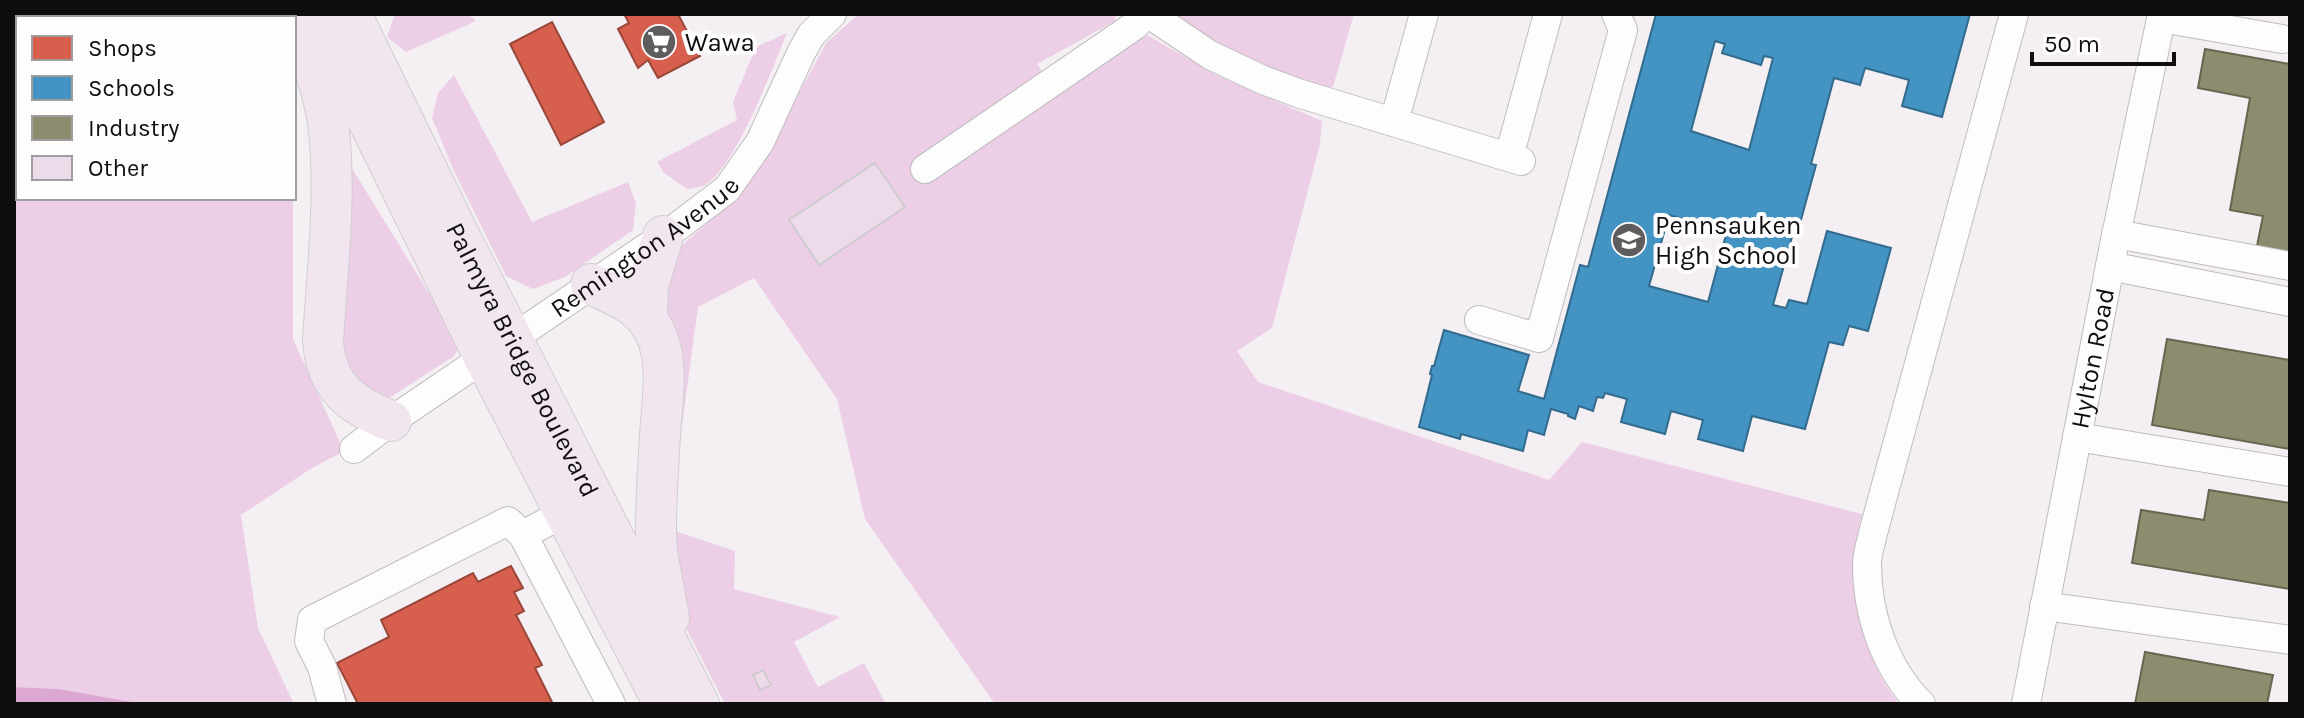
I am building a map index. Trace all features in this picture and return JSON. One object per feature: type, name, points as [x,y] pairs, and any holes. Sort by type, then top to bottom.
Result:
[{"type":"highway","points":[[298,14],[325,102],[330,138],[331,182],[323,341],[327,366],[341,391],[351,400],[391,421]]},
{"type":"highway","name":"Palmyra Bridge Boulevard","points":[[316,14],[498,348],[699,704]]},
{"type":"highway","name":"Palmyra Bridge Boulevard","points":[[356,17],[459,235],[498,348],[564,513],[664,704]]},
{"type":"highway","points":[[647,319],[648,286],[663,236]]},
{"type":"highway","points":[[591,284],[627,302],[647,319],[655,332],[662,359],[657,552],[677,661]]},
{"type":"street","name":"Remington Avenue","points":[[354,449],[727,189],[760,142],[811,35],[832,14]]},
{"type":"street","points":[[925,169],[1148,14],[1227,65],[1301,94],[1515,159],[1548,14]]},
{"type":"street","points":[[1394,122],[1424,14]]},
{"type":"street","points":[[1479,320],[1539,338],[1623,30],[1616,14]]},
{"type":"street","points":[[1921,704],[1902,681],[1881,641],[1871,611],[1867,562],[2014,14]]},
{"type":"street","points":[[2162,16],[2282,39]]},
{"type":"street","name":"Hylton Road","points":[[2026,704],[2116,234],[2162,16]]},
{"type":"street","points":[[2116,234],[2290,266]]},
{"type":"street","points":[[2110,266],[2290,302]]},
{"type":"street","points":[[2077,437],[2290,472]]},
{"type":"street","points":[[523,535],[564,513]]},
{"type":"street","points":[[332,704],[322,667],[309,641],[312,620],[508,521],[523,535],[611,704]]},
{"type":"street","points":[[2044,606],[2290,640]]},
{"type":"street","points":[[594,670],[634,648]]},
{"type":"shaded area","points":[[14,14],[247,14],[16,16],[16,200],[293,200],[293,339],[344,451],[312,468],[241,515],[258,628],[294,704],[144,704],[59,689],[14,687]]},
{"type":"shaded area","points":[[395,14],[468,14],[476,21],[406,52],[387,37]]},
{"type":"shaded area","points":[[859,14],[1115,14],[1115,21],[1037,64],[1058,95],[1147,35],[1216,75],[1322,121],[1320,144],[1272,328],[1237,351],[1258,382],[1549,480],[1582,442],[1862,514],[1854,557],[1859,614],[1871,655],[1889,691],[1900,704],[995,704],[865,519],[837,399],[754,278],[698,307],[676,470],[660,283],[674,252],[734,200],[758,170],[826,43]]},
{"type":"shaded area","points":[[1172,14],[1354,14],[1333,87],[1317,86],[1274,71]]},
{"type":"shaded area","points":[[787,33],[741,138],[717,174],[703,186],[687,189],[664,173],[657,162],[737,120],[733,102],[756,47]]},
{"type":"shaded area","points":[[454,75],[532,222],[628,182],[636,203],[633,230],[565,277],[533,289],[506,276],[453,169],[432,118],[438,93]]},
{"type":"shaded area","points":[[348,162],[461,345],[454,356],[383,402],[356,387],[339,356]]},
{"type":"shaded area","points":[[672,530],[735,551],[734,589],[840,617],[794,642],[818,687],[864,663],[886,704],[725,704],[686,628],[671,580]]},
{"type":"shaded area","points":[[14,687],[59,689],[144,704],[14,704]]},
{"type":"building: Shops","name":"Wawa","points":[[624,14],[678,14],[700,56],[658,78],[648,60],[638,68],[618,29],[629,23]]},
{"type":"building: Shops","points":[[552,22],[604,122],[561,145],[510,44]]},
{"type":"building: Shops","points":[[511,566],[523,588],[514,592],[524,611],[516,615],[542,665],[535,668],[552,702],[358,704],[337,663],[389,637],[381,620],[473,573],[478,582]]},
{"type":"building: Schools","name":"Pennsauken High School","points":[[1656,14],[1970,14],[1942,117],[1902,106],[1909,80],[1865,68],[1860,85],[1834,78],[1811,164],[1816,165],[1773,305],[1786,308],[1789,300],[1807,304],[1827,231],[1891,248],[1868,331],[1849,326],[1843,345],[1829,342],[1805,429],[1752,416],[1743,451],[1698,439],[1703,420],[1671,411],[1665,434],[1621,422],[1627,399],[1605,393],[1603,398],[1597,397],[1593,411],[1579,406],[1575,419],[1551,409],[1544,435],[1528,430],[1523,451],[1461,434],[1460,439],[1419,427],[1432,366],[1444,330],[1529,355],[1518,391],[1544,399],[1580,265],[1588,267]],"holes":[[[1715,41],[1725,44],[1722,53],[1761,65],[1764,56],[1773,58],[1749,150],[1691,131]],[[1669,215],[1727,231],[1708,302],[1649,286]]]},
{"type":"building: Industry","points":[[2205,49],[2290,64],[2290,257],[2256,251],[2263,216],[2230,210],[2250,98],[2198,88]]},
{"type":"building: Industry","points":[[2167,339],[2290,360],[2290,449],[2152,425]]},
{"type":"building: Industry","points":[[2209,490],[2290,503],[2290,589],[2132,563],[2141,510],[2204,520]]},
{"type":"building: Industry","points":[[2145,652],[2273,675],[2267,704],[2135,704]]},
{"type":"building: Other","points":[[875,163],[905,207],[819,265],[789,220]]},
{"type":"building: Other","points":[[763,670],[771,685],[760,690],[753,675]]},
{"type":"place","name":"Wawa","points":[[659,42]]},
{"type":"place","name":"Pennsauken High School","points":[[1629,240]]}]
